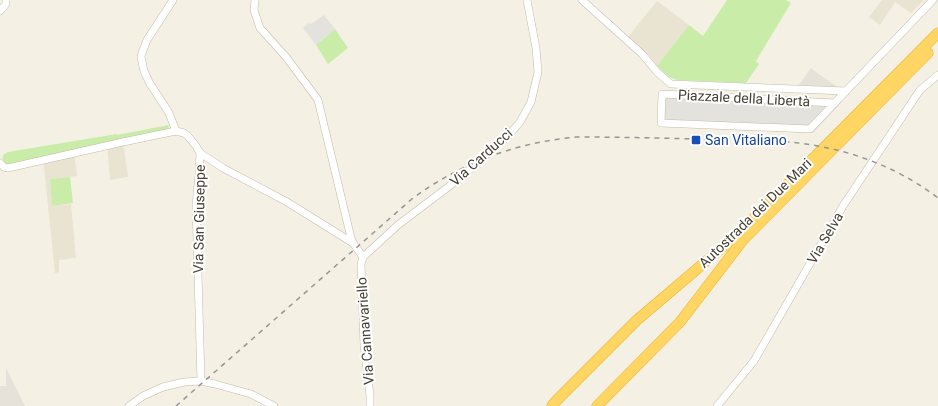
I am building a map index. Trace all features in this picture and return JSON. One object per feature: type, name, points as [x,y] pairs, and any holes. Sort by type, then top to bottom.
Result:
[{"type":"highway","name":"Autostrada dei Due Mari","points":[[552,406],[637,320],[737,235],[938,33]]},
{"type":"highway","name":"Autostrada dei Due Mari","points":[[597,406],[687,314],[743,240],[938,43]]},
{"type":"street","points":[[0,11],[6,4],[6,0]]},
{"type":"street","points":[[0,154],[0,162],[4,167],[8,168],[122,142],[176,132],[169,113],[149,82],[144,71],[141,57],[147,40],[174,0]]},
{"type":"street","points":[[255,0],[254,10],[260,28],[286,57],[318,100],[352,243]]},
{"type":"street","name":"Via Carducci","points":[[363,257],[398,225],[465,173],[509,135],[520,122],[531,102],[538,72],[536,48],[527,0]]},
{"type":"street","points":[[582,0],[642,54],[658,73],[671,84],[846,91]]},
{"type":"street","points":[[835,103],[933,0]]},
{"type":"street","name":"Via Selva","points":[[717,406],[754,361],[843,206],[920,90],[938,75]]},
{"type":"street","name":"Piazzale della Libertà","points":[[662,94],[835,103],[810,129],[661,123],[662,94]]},
{"type":"street","name":"Via San Giuseppe","points":[[176,132],[184,133],[200,152],[196,204],[201,381]]},
{"type":"street","points":[[200,152],[223,168],[287,202],[352,243],[363,257]]},
{"type":"street","name":"Via Cannavariello","points":[[363,257],[361,264],[364,337],[370,406]]},
{"type":"street","points":[[129,406],[143,396],[163,387],[184,382],[201,381],[251,394],[274,406]]},
{"type":"shaded area","points":[[882,0],[924,0],[911,13],[895,2],[880,25],[869,17]]},
{"type":"shaded area","points":[[657,1],[689,25],[657,66],[648,54],[628,37]]},
{"type":"shaded area","points":[[324,15],[335,29],[316,45],[303,28],[308,23],[311,24]]},
{"type":"shaded area","points":[[811,68],[816,72],[837,87],[799,85]]},
{"type":"shaded area","points":[[661,92],[842,102],[813,133],[660,126]]},
{"type":"shaded area","points":[[123,140],[128,177],[110,180],[107,144]]},
{"type":"shaded area","points":[[74,151],[77,176],[50,179],[52,206],[71,204],[76,258],[59,260],[59,272],[55,273],[43,158]]},
{"type":"shaded area","points":[[6,368],[25,406],[0,406],[0,386],[6,386]]},
{"type":"green space","points":[[727,0],[786,0],[791,3],[756,61],[759,64],[746,83],[677,80],[669,77],[657,66],[689,25],[703,36]]},
{"type":"green space","points":[[335,29],[348,48],[328,64],[316,45]]},
{"type":"green space","points":[[169,125],[168,130],[8,166],[3,160],[3,155],[8,152],[117,135]]},
{"type":"green space","points":[[70,177],[73,203],[52,206],[50,179]]},
{"type":"railway","points":[[176,406],[413,198],[432,185],[470,164],[511,149],[576,137],[744,139],[809,144],[849,153],[886,167],[921,186],[938,198]]},
{"type":"place","name":"San Vitaliano","points":[[696,140]]}]
